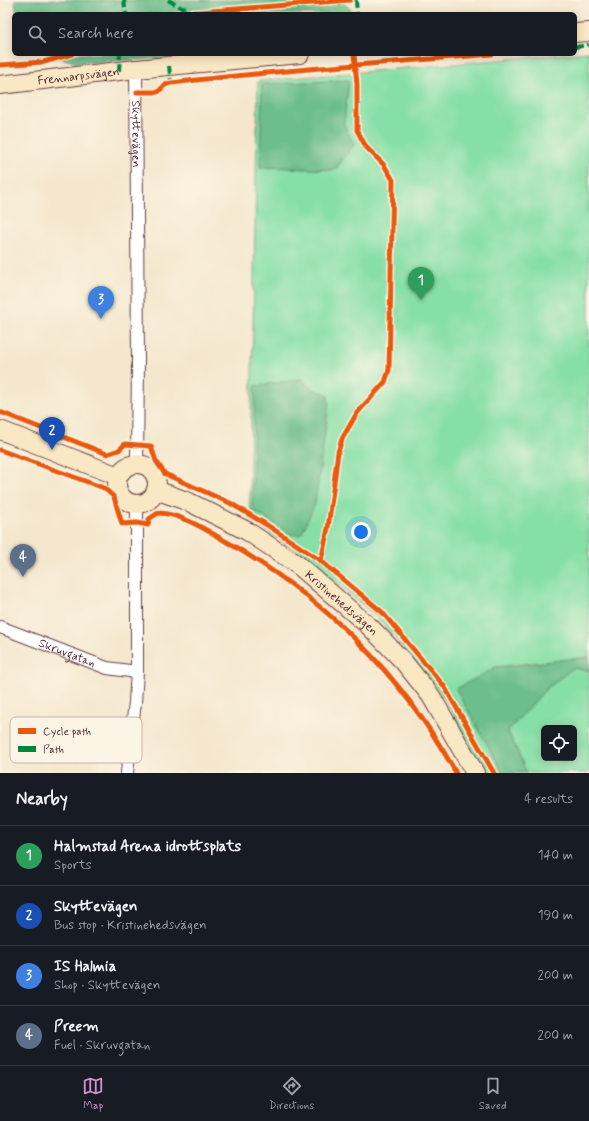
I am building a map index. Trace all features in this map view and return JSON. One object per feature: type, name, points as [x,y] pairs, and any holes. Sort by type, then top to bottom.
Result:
[{"type":"street","points":[[577,33],[589,32]]},
{"type":"street","name":"Frennarpsvägen","points":[[0,85],[136,69],[278,56]]},
{"type":"street","name":"Skyttevägen","points":[[136,69],[138,360],[137,464]]},
{"type":"street","points":[[0,430],[118,476]]},
{"type":"street","points":[[137,464],[145,466],[152,471],[157,482],[156,490],[148,500],[137,504],[127,501],[119,494],[116,484],[118,476],[126,467],[137,464]]},
{"type":"street","name":"Kristinehedsvägen","points":[[156,490],[189,502],[247,531],[298,565],[370,627],[403,661],[431,696],[475,773]]},
{"type":"street","points":[[134,717],[137,672],[137,504]]},
{"type":"street","name":"Skruvgatan","points":[[0,627],[107,668],[137,672]]},
{"type":"street","points":[[127,773],[128,763]]},
{"type":"green space","points":[[15,0],[341,0],[351,10],[351,12],[16,12]]},
{"type":"green space","points":[[589,52],[589,773],[485,773],[444,697],[378,618],[309,559],[249,519],[258,81],[543,56],[577,56],[577,53]]},
{"type":"green space","points":[[53,56],[196,56],[78,63]]},
{"type":"green space","points":[[349,80],[344,124],[354,145],[335,170],[260,167],[262,84]]},
{"type":"green space","points":[[301,379],[314,390],[327,394],[329,402],[315,504],[301,535],[291,534],[252,510],[255,386]]},
{"type":"green space","points":[[589,657],[589,671],[573,668],[545,690],[508,731],[527,773],[503,773],[456,689],[496,667]]},
{"type":"marked path","points":[[124,0],[126,12]]},
{"type":"marked path","points":[[168,0],[182,8],[190,9]]},
{"type":"marked path","points":[[356,0],[357,12]]},
{"type":"marked path","points":[[577,47],[589,45]]},
{"type":"marked path","points":[[119,71],[120,56]]},
{"type":"marked path","points":[[169,66],[171,83]]},
{"type":"cycle path","points":[[200,12],[350,0]]},
{"type":"cycle path","points":[[0,65],[44,62],[65,56]]},
{"type":"cycle path","points":[[321,561],[328,528],[338,452],[342,439],[357,413],[385,382],[389,370],[393,180],[384,165],[366,147],[357,130],[357,84],[354,56]]},
{"type":"cycle path","points":[[137,92],[158,92],[165,85],[171,83],[211,78],[467,56]]},
{"type":"cycle path","points":[[0,412],[107,454],[119,450],[125,444],[151,446],[156,461],[165,474],[230,503],[267,525],[321,561],[382,612],[444,686],[494,773]]},
{"type":"cycle path","points":[[0,450],[104,488],[114,497],[122,524],[137,523],[148,525],[149,519],[158,513],[184,519],[227,542],[263,564],[297,588],[358,641],[385,671],[411,702],[434,736],[456,773]]},
{"type":"place","name":"Halmstad Arena idrottsplats","points":[[421,300]]},
{"type":"place","name":"IS Halmia","points":[[101,319]]},
{"type":"place","name":"Skyttevägen","points":[[52,450]]},
{"type":"place","name":"Preem","points":[[23,577]]}]
